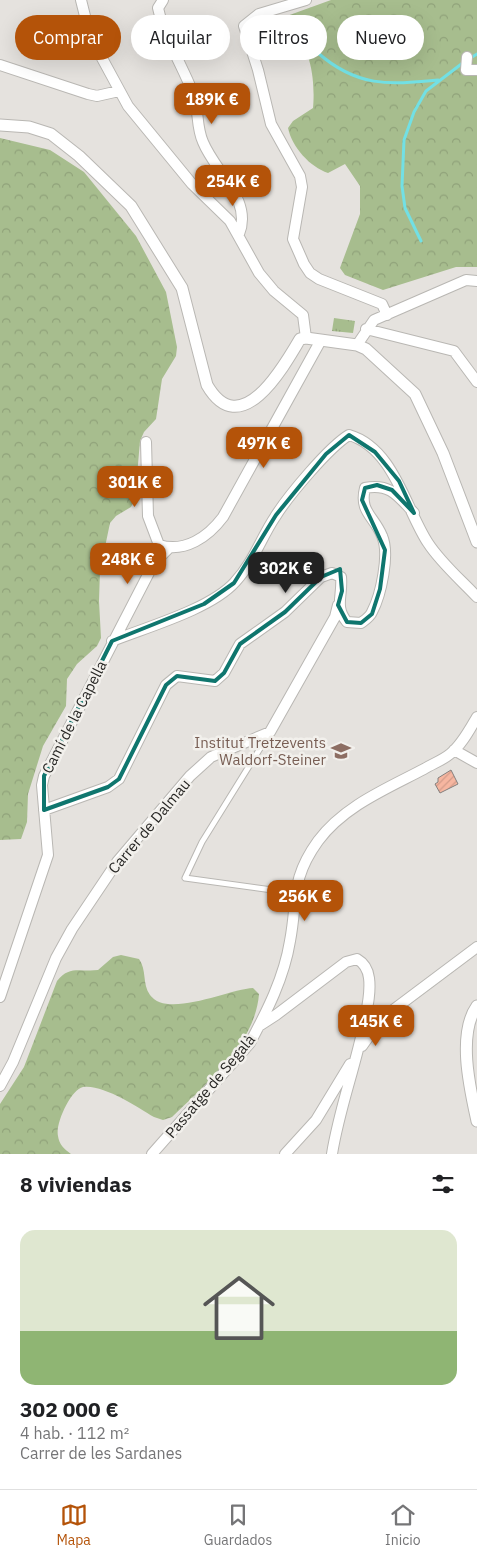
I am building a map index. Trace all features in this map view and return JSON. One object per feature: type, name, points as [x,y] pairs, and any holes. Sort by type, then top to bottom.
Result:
[{"type":"street","points":[[164,0],[158,8],[162,27],[194,95],[202,142],[240,203],[243,225],[239,234]]},
{"type":"street","points":[[306,0],[259,14],[244,26],[258,70],[271,124],[300,176],[302,187],[292,239],[310,272],[319,279],[382,304],[387,315]]},
{"type":"street","points":[[82,2],[90,36],[118,91],[166,154],[192,184],[230,221],[239,234],[248,257],[259,273],[274,291],[303,315],[306,338]]},
{"type":"street","points":[[467,57],[466,70],[477,70]]},
{"type":"street","points":[[0,65],[97,96],[118,91]]},
{"type":"street","points":[[0,125],[29,127],[51,134],[131,206],[182,288],[207,385],[215,398],[224,406],[238,406],[259,396],[284,368],[300,339],[306,338],[357,345],[366,349],[415,394],[443,452],[477,542]]},
{"type":"street","points":[[357,345],[366,329],[374,320],[466,280],[477,281]]},
{"type":"street","points":[[366,329],[454,351],[477,382]]},
{"type":"street","points":[[146,442],[148,516],[159,545],[169,548],[190,544],[213,531],[321,340]]},
{"type":"street","points":[[112,641],[204,604],[234,583],[250,563],[276,515],[326,454],[349,435],[358,437],[375,452],[399,481],[428,543],[477,597]]},
{"type":"street","points":[[338,606],[347,622],[361,623],[372,614],[380,590],[386,550],[382,536],[366,511],[362,500],[365,488],[377,485],[392,490],[414,513]]},
{"type":"street","name":"Camí de la Capella","points":[[0,997],[48,855],[42,785],[44,776],[112,641],[154,563],[169,548]]},
{"type":"street","points":[[44,810],[108,787],[119,779],[166,686],[177,676],[215,680],[224,673],[240,644],[285,612],[321,577],[332,573],[341,577],[342,591],[335,617],[270,732]]},
{"type":"street","name":"Passatge de Segalà","points":[[152,1154],[250,1043],[259,1026],[271,1002],[288,953],[294,893],[304,862],[333,824],[352,808],[450,754],[477,717]]},
{"type":"street","name":"Carrer de Dalmau","points":[[0,1086],[13,1062],[56,958],[72,929],[117,862],[190,776],[211,757],[270,732]]},
{"type":"street","points":[[454,750],[477,764]]},
{"type":"street","points":[[285,1154],[316,1120],[359,1049],[381,1019],[477,947]]},
{"type":"street","points":[[259,1026],[276,1016],[346,962],[357,959],[366,968],[369,1000],[359,1049],[335,1133],[332,1154]]},
{"type":"street","points":[[477,1006],[473,1024],[470,1081],[477,1121]]},
{"type":"lane","points":[[270,732],[202,842],[185,878],[294,893]]},
{"type":"highlighted area","points":[[349,435],[375,452],[399,481],[414,513],[392,490],[377,485],[365,488],[362,500],[385,550],[380,589],[372,614],[361,623],[347,622],[342,616],[338,605],[342,591],[340,569],[321,577],[285,612],[240,644],[224,673],[215,681],[177,676],[166,685],[119,779],[108,787],[44,810],[44,776],[112,641],[204,604],[234,583],[276,515],[326,454]]},
{"type":"green space","points":[[331,0],[477,0],[477,267],[456,267],[383,290],[345,275],[340,268],[360,214],[360,186],[345,164],[328,173],[308,161],[293,142],[288,128],[293,121],[313,108],[313,79],[309,60],[327,60],[327,15],[290,15]]},
{"type":"green space","points":[[0,138],[50,150],[84,172],[136,236],[166,292],[177,347],[176,356],[162,379],[156,419],[144,432],[140,441],[135,499],[131,507],[116,516],[110,523],[100,571],[101,638],[97,646],[77,664],[67,679],[66,706],[43,746],[28,794],[27,822],[21,839],[0,840]]},
{"type":"green space","points":[[334,318],[355,321],[353,333],[332,331]]},
{"type":"green space","points":[[121,955],[139,959],[148,991],[158,1002],[184,1004],[253,988],[259,994],[256,1013],[239,1047],[213,1077],[172,1117],[163,1120],[154,1117],[110,1093],[91,1087],[83,1087],[78,1089],[69,1100],[59,1124],[59,1141],[71,1154],[0,1154],[0,1104],[24,1067],[57,981],[61,976],[70,971],[98,970],[113,957]]},
{"type":"building","points":[[451,770],[458,784],[440,793],[435,784],[438,782],[438,778]]},
{"type":"waterway","points":[[469,59],[477,54]]},
{"type":"waterway","points":[[327,60],[346,72],[374,81],[404,83],[438,80]]},
{"type":"waterway","points":[[421,241],[405,208],[402,186],[404,140],[414,112],[426,91],[464,62]]},
{"type":"place","name":"Institut Tretzevents Waldorf-Steiner","points":[[341,751]]}]
